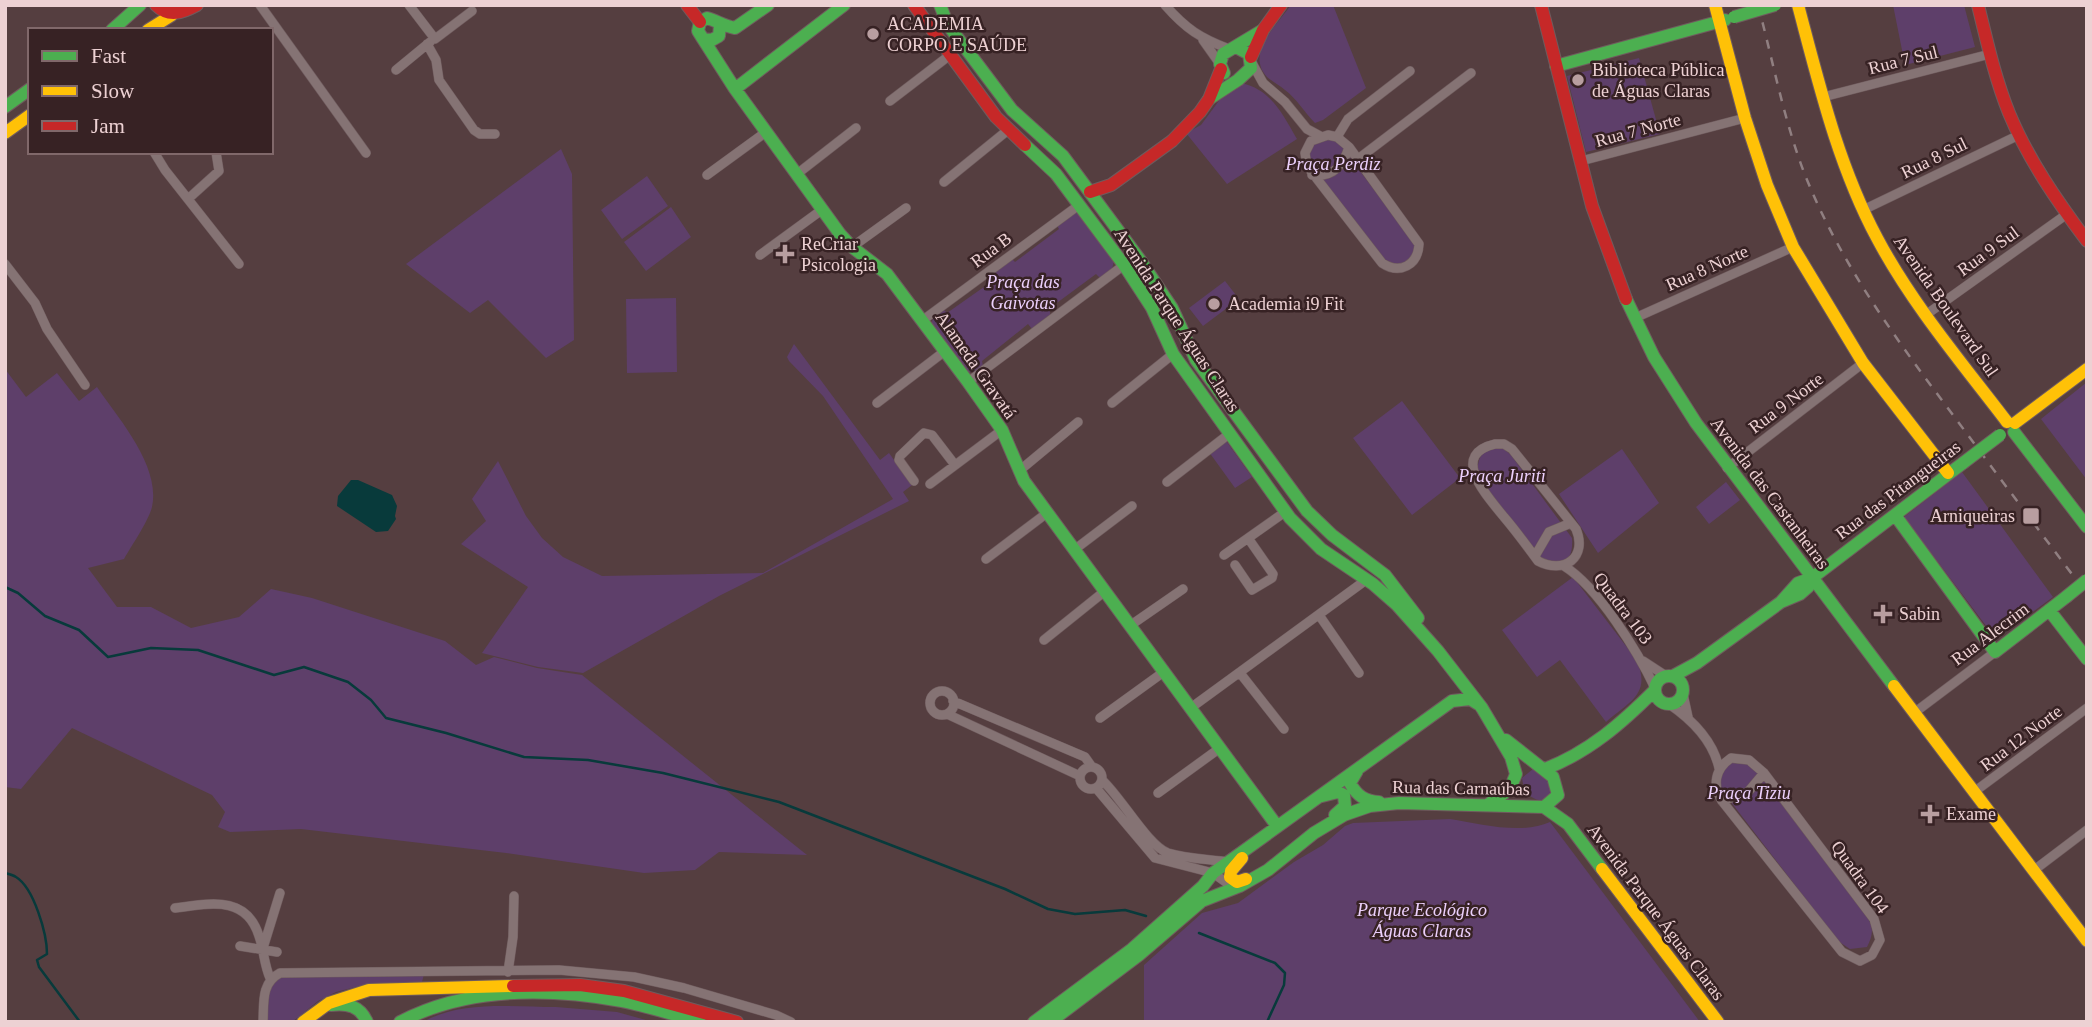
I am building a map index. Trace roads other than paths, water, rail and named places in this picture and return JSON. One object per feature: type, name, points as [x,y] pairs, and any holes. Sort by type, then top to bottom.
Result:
[{"type":"street","points":[[114,28],[140,5]]},
{"type":"street","points":[[156,5],[163,12],[173,15]]},
{"type":"street","points":[[153,28],[173,15],[197,5]]},
{"type":"street","points":[[260,5],[366,153]]},
{"type":"street","points":[[409,5],[431,42],[439,80],[474,131],[480,134],[495,134]]},
{"type":"street","points":[[687,5],[700,22]]},
{"type":"street","points":[[706,5],[717,23],[720,33],[717,38],[709,41],[703,39],[698,31],[700,22],[707,18],[717,23],[735,28],[768,5]]},
{"type":"street","points":[[735,89],[844,5]]},
{"type":"street","name":"Avenida Parque Águas Claras","points":[[914,5],[976,91],[1008,130],[1044,161],[1124,265],[1152,308],[1173,354],[1285,512],[1322,550],[1383,592],[1427,637],[1502,736],[1553,777],[1567,824]]},
{"type":"street","name":"Avenida Parque Águas Claras","points":[[940,5],[948,24],[1015,114],[1063,156],[1090,192],[1167,300],[1196,360],[1314,520],[1390,580],[1408,603],[1427,637]]},
{"type":"street","points":[[1166,5],[1178,20],[1202,39],[1227,76],[1263,83]]},
{"type":"street","points":[[1209,99],[1249,73],[1263,30],[1281,5]]},
{"type":"street","name":"Avenida das Castanheiras","points":[[1541,5],[1581,161],[1609,254],[1634,318],[1669,382],[1727,468],[2087,941]]},
{"type":"street","points":[[1715,5],[1745,118],[1767,185],[1793,247],[1863,363],[1948,473]]},
{"type":"street","points":[[1556,66],[1775,5]]},
{"type":"street","name":"Avenida Boulevard Sul","points":[[1798,5],[1840,154],[1863,210],[1892,264],[2008,429],[2087,527]]},
{"type":"street","points":[[1978,5],[2002,96],[2019,135],[2067,214],[2087,241]]},
{"type":"street","points":[[396,70],[472,11]]},
{"type":"street","points":[[1090,192],[1111,185],[1172,141],[1209,99],[1223,54],[1263,30]]},
{"type":"street","name":"Alameda Gravatá","points":[[703,39],[735,89],[852,247],[887,274],[923,320],[1002,430],[1019,471],[1047,513],[1277,826]]},
{"type":"street","points":[[1202,39],[1246,50],[1263,83],[1285,102],[1315,139]]},
{"type":"street","name":"Rua 7 Sul","points":[[1823,97],[1990,54]]},
{"type":"street","points":[[890,101],[950,55]]},
{"type":"street","points":[[1337,137],[1348,120],[1410,71]]},
{"type":"street","points":[[1358,159],[1471,73]]},
{"type":"street","points":[[976,91],[990,81]]},
{"type":"street","points":[[5,107],[28,90]]},
{"type":"street","points":[[5,133],[28,116]]},
{"type":"street","name":"Rua 7 Norte","points":[[1581,161],[1745,118]]},
{"type":"street","points":[[797,174],[856,128]]},
{"type":"street","points":[[944,182],[1008,130]]},
{"type":"street","points":[[707,175],[766,132]]},
{"type":"street","name":"Rua 8 Sul","points":[[1863,210],[2019,135]]},
{"type":"street","points":[[1337,137],[1358,159],[1419,244],[1419,254],[1413,262],[1403,269],[1394,269],[1382,263],[1307,166],[1306,153],[1315,139],[1337,137]]},
{"type":"street","points":[[1312,175],[1329,174],[1338,169],[1349,148]]},
{"type":"street","points":[[155,154],[239,264]]},
{"type":"street","points":[[188,199],[219,171],[216,154]]},
{"type":"street","points":[[1100,206],[1111,185]]},
{"type":"street","name":"Rua B","points":[[923,320],[1079,205]]},
{"type":"street","points":[[852,247],[906,208]]},
{"type":"street","points":[[760,255],[823,209]]},
{"type":"street","name":"Rua 9 Sul","points":[[1927,314],[2067,214]]},
{"type":"street","name":"Rua 8 Norte","points":[[1634,318],[1793,247]]},
{"type":"street","points":[[5,264],[35,303],[47,329],[85,385]]},
{"type":"street","points":[[968,382],[1124,265]]},
{"type":"street","points":[[877,403],[945,351]]},
{"type":"street","points":[[1112,403],[1173,354]]},
{"type":"street","name":"Rua 9 Norte","points":[[1727,468],[1863,363]]},
{"type":"street","name":"Rua das Pitangueiras","points":[[1670,676],[1697,663],[1781,602],[1802,579],[1812,578],[2087,369]]},
{"type":"street","points":[[1019,471],[1078,422]]},
{"type":"street","points":[[930,484],[1002,430]]},
{"type":"street","points":[[914,481],[899,460],[924,433],[932,435],[955,465]]},
{"type":"street","points":[[1167,482],[1229,434]]},
{"type":"street","points":[[1495,444],[1504,444],[1512,449],[1571,523],[1549,532],[1535,556],[1476,480],[1473,462],[1478,452],[1495,444]]},
{"type":"street","points":[[1262,480],[1275,469]]},
{"type":"street","points":[[1074,550],[1132,506]]},
{"type":"street","points":[[1224,555],[1285,512]]},
{"type":"street","points":[[986,559],[1047,513]]},
{"type":"street","points":[[1895,515],[1995,652]]},
{"type":"street","name":"Quadra 103","points":[[1571,523],[1578,536],[1574,559],[1578,575]]},
{"type":"street","points":[[1235,565],[1252,590],[1272,578],[1273,574],[1248,538]]},
{"type":"street","name":"Quadra 103","points":[[1535,556],[1538,561],[1550,567],[1564,566],[1578,575],[1642,660],[1655,689]]},
{"type":"street","points":[[1564,566],[1574,559]]},
{"type":"street","points":[[1192,707],[1366,580]]},
{"type":"street","name":"Rua Alecrim","points":[[1914,713],[2087,580]]},
{"type":"street","points":[[1131,625],[1183,589]]},
{"type":"street","points":[[1044,640],[1105,591]]},
{"type":"street","points":[[2049,610],[2087,659]]},
{"type":"street","points":[[1319,615],[1359,674]]},
{"type":"street","name":"Quadra 103","points":[[1642,660],[1670,676]]},
{"type":"street","name":"Rua das Pitangueiras","points":[[1683,692],[1697,663]]},
{"type":"street","points":[[1450,666],[1457,690],[1452,701]]},
{"type":"street","points":[[1100,718],[1165,671]]},
{"type":"street","points":[[1240,673],[1284,729]]},
{"type":"street","points":[[1545,769],[1574,758],[1636,709],[1655,689],[1660,678],[1670,676],[1681,681],[1683,692],[1678,702],[1636,709]]},
{"type":"street","points":[[1655,689],[1657,698],[1667,704]]},
{"type":"street","points":[[947,714],[952,709],[953,701],[949,694],[942,691],[935,693],[930,700],[936,713],[947,714],[1080,776],[1085,787],[1099,784],[1111,788],[1156,847],[1176,855],[1229,862]]},
{"type":"street","name":"Quadra 104","points":[[1683,692],[1688,717]]},
{"type":"street","points":[[1034,1022],[1132,949],[1203,886],[1213,873],[1313,799],[1452,701],[1469,699],[1478,704]]},
{"type":"street","points":[[953,701],[1085,757],[1092,767],[1099,771],[1099,784],[1155,858],[1213,873],[1234,888]]},
{"type":"street","name":"Quadra 104","points":[[1667,704],[1688,717],[1712,747],[1719,768],[1716,788],[1722,801],[1842,952],[1860,961],[1872,955],[1880,940],[1874,919],[1764,773],[1749,760],[1731,758],[1712,747]]},
{"type":"street","name":"Rua 12 Norte","points":[[1974,792],[2087,708]]},
{"type":"street","name":"Avenida Parque Águas Claras","points":[[1489,804],[1512,788],[1516,776],[1514,763],[1502,736]]},
{"type":"street","points":[[1158,793],[1220,747]]},
{"type":"street","points":[[1544,807],[1558,790],[1574,758]]},
{"type":"street","points":[[1719,768],[1731,758]]},
{"type":"street","points":[[1367,761],[1350,780],[1354,792],[1360,798],[1399,803]]},
{"type":"street","points":[[1080,776],[1083,770],[1092,767]]},
{"type":"street","points":[[1722,801],[1748,792],[1764,773]]},
{"type":"street","points":[[1313,799],[1338,792],[1344,795],[1346,803],[1342,810],[1314,833]]},
{"type":"street","name":"Rua das Carnaúbas","points":[[1050,1022],[1139,955],[1202,901],[1268,870],[1314,833],[1356,810],[1399,803],[1544,807]]},
{"type":"street","name":"Avenida Parque Águas Claras","points":[[1544,807],[1567,824],[1717,1022]]},
{"type":"street","points":[[2033,871],[2087,830]]},
{"type":"street","points":[[1251,847],[1234,867],[1230,877],[1237,882],[1243,881],[1268,870]]},
{"type":"street","points":[[263,950],[280,893]]},
{"type":"street","points":[[508,972],[513,937],[514,896]]},
{"type":"street","points":[[175,908],[220,903],[237,908],[256,928],[270,978],[265,989],[262,1022]]},
{"type":"street","points":[[240,946],[277,952]]},
{"type":"street","points":[[270,978],[280,973],[559,970],[634,977],[684,988],[776,1015],[791,1022]]},
{"type":"street","points":[[303,1022],[340,997],[359,991],[580,985],[624,991],[737,1022]]},
{"type":"street","points":[[400,1022],[429,1006],[448,1000],[481,996],[542,995],[573,995],[622,1001],[700,1022]]},
{"type":"street","points":[[325,1006],[355,1006],[364,1013],[367,1022]]},
{"type":"water","points":[[351,480],[358,480],[392,495],[397,506],[396,519],[388,531],[376,532],[337,506],[338,496]]},
{"type":"waterway","points":[[5,587],[18,593],[45,616],[79,630],[108,657],[151,648],[198,650],[274,675],[304,667],[348,682],[371,700],[386,718],[524,757],[588,760],[663,773],[779,802],[1005,889],[1048,909],[1075,914],[1125,910],[1146,916]]},
{"type":"waterway","points":[[5,873],[15,876],[34,901],[42,924],[47,954],[37,960],[39,967],[80,1022]]},
{"type":"waterway","points":[[1199,933],[1275,963],[1285,973],[1284,985],[1267,1022]]},
{"type":"railway","points":[[1758,5],[1785,112],[1805,175],[1819,208],[1853,271],[1913,361],[2087,594]]},
{"type":"place","name":"ACADEMIA CORPO E SAÚDE","points":[[873,34]]},
{"type":"place","name":"Biblioteca Pública de Águas Claras","points":[[1578,80]]},
{"type":"place","name":"ReCriar Psicologia","points":[[785,254]]},
{"type":"place","name":"Academia i9 Fit","points":[[1214,304]]},
{"type":"place","name":"Arniqueiras","points":[[2031,516]]},
{"type":"place","name":"Sabin","points":[[1883,614]]},
{"type":"place","name":"Exame","points":[[1930,814]]},
{"type":"park label","name":"Praça Perdiz","points":[[1333,164]]},
{"type":"park label","name":"Praça das Gaivotas","points":[[1023,292]]},
{"type":"park label","name":"Praça Juriti","points":[[1502,476]]},
{"type":"park label","name":"Praça Tiziu","points":[[1749,793]]},
{"type":"park label","name":"Parque Ecológico Águas Claras","points":[[1422,920]]}]
